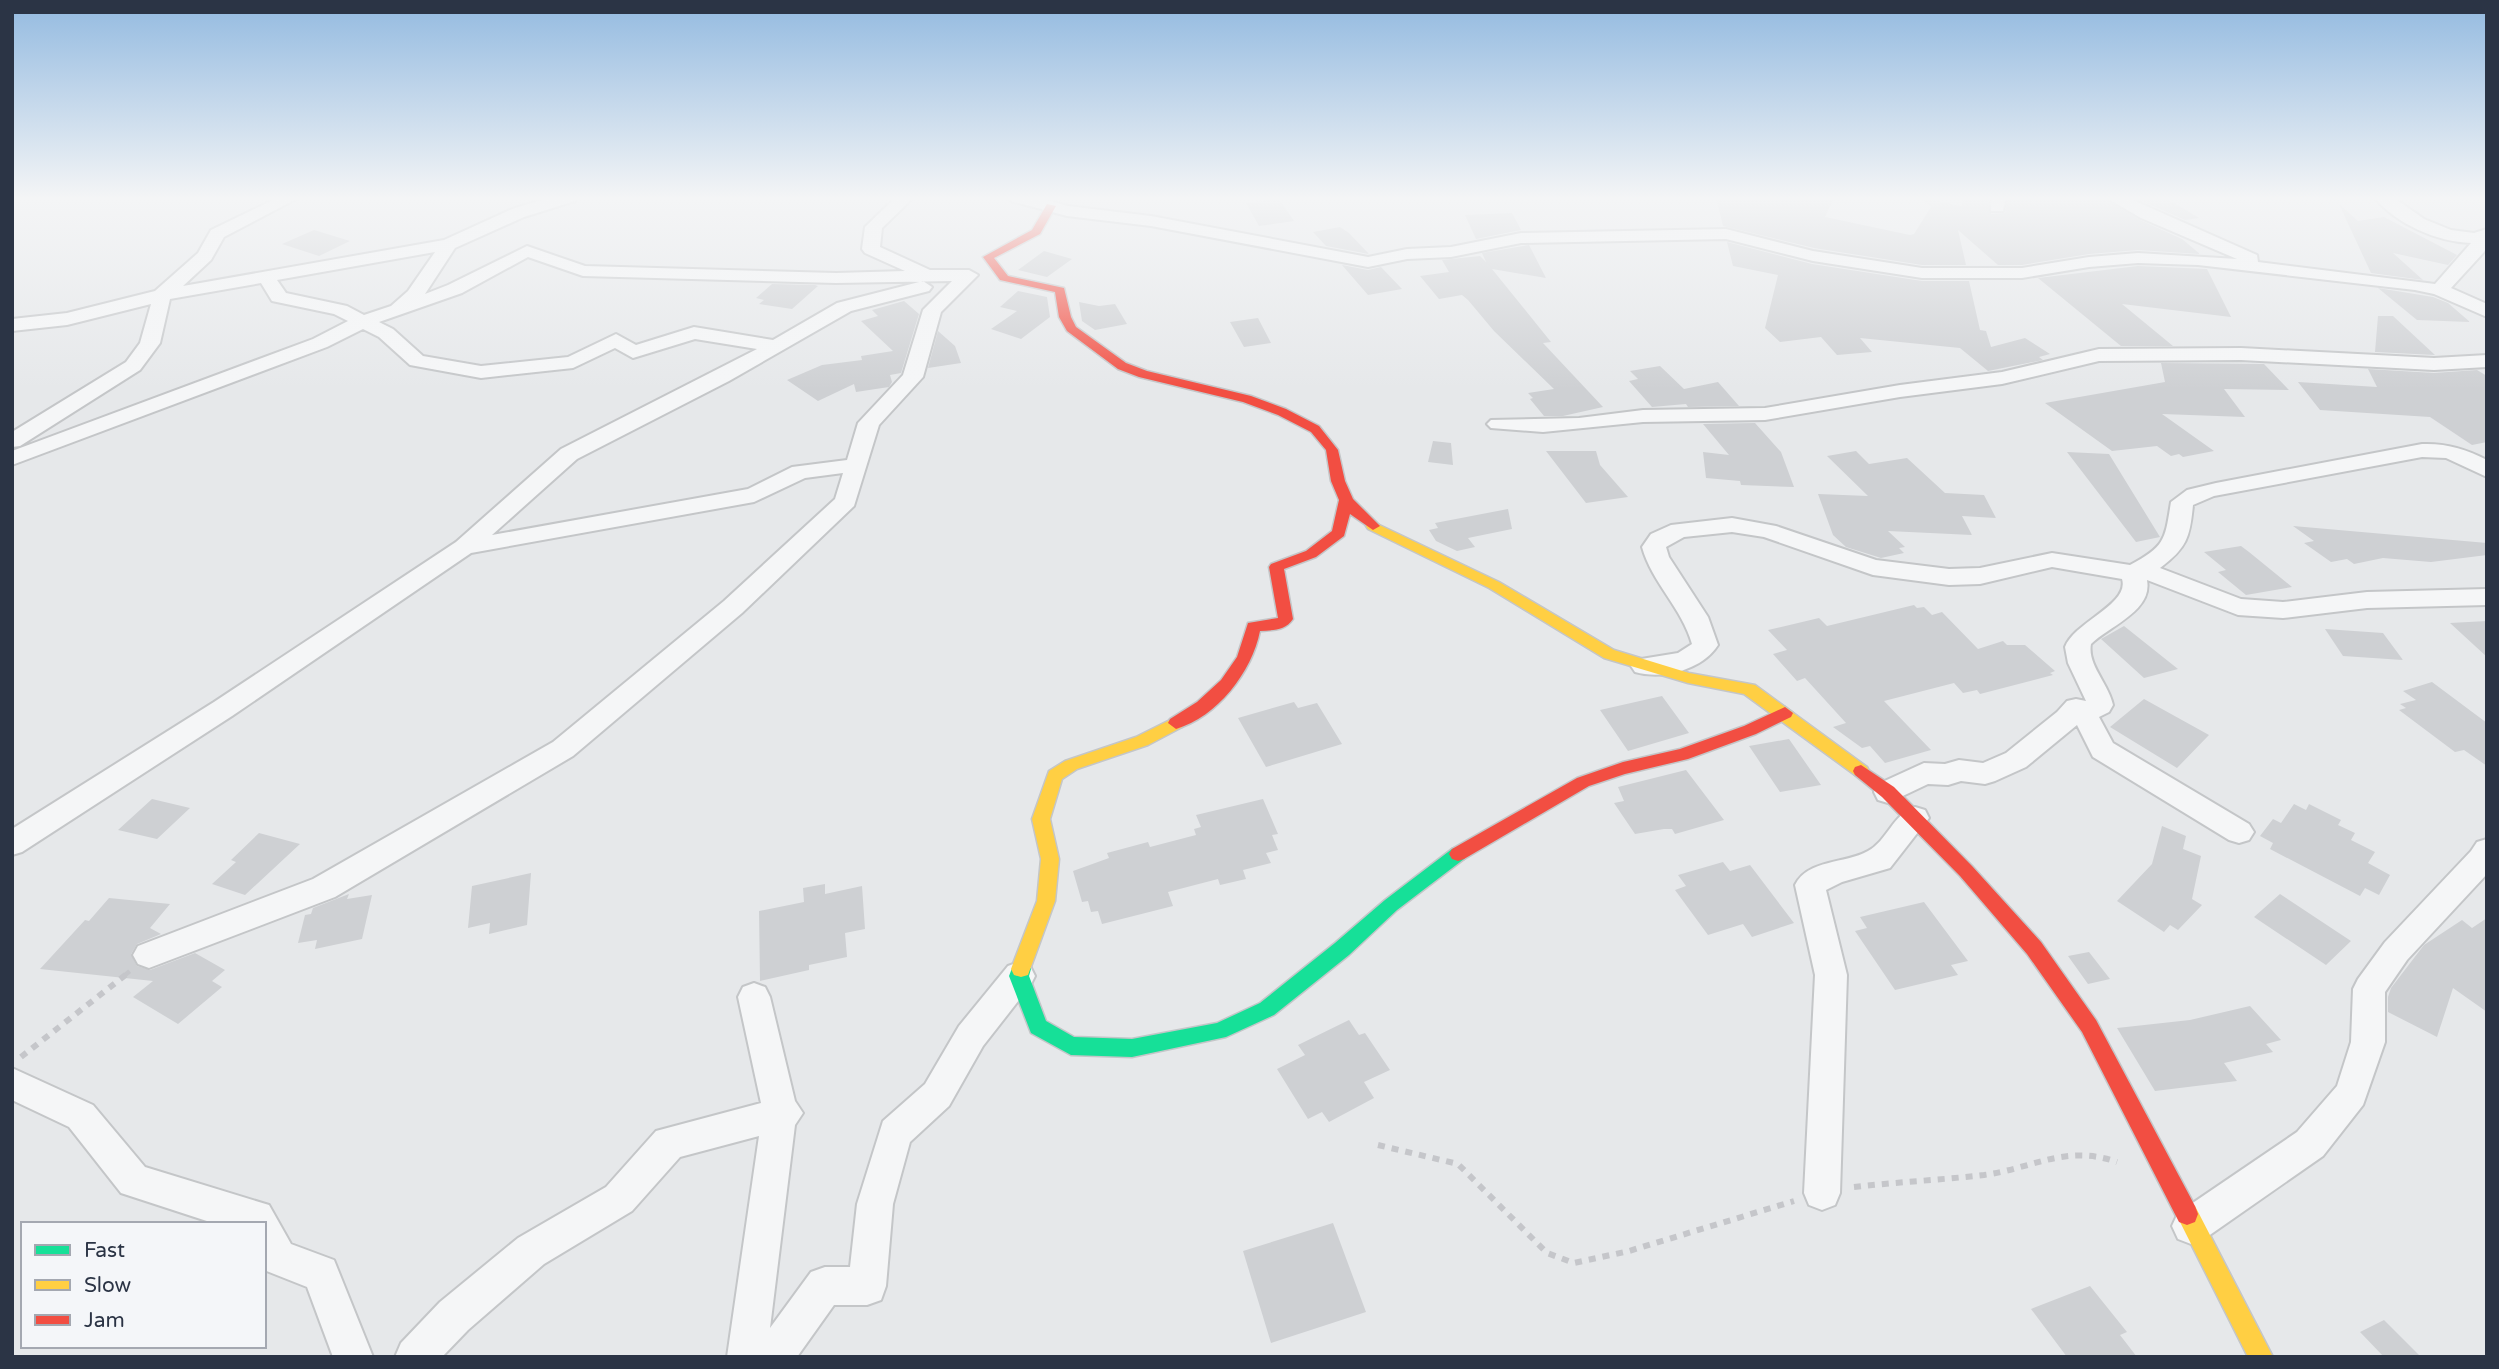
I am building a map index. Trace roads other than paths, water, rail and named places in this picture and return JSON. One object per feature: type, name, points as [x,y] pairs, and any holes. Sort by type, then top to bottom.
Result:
[{"type":"street","points":[[12,441],[133,366],[150,343],[162,295],[200,261]]},
{"type":"street","points":[[12,325],[66,318],[162,295],[359,261]]},
{"type":"street","points":[[398,310],[428,279],[439,261]]},
{"type":"street","points":[[12,460],[320,343],[363,321],[455,289],[508,261]]},
{"type":"street","points":[[555,261],[583,271],[836,278],[969,275]]},
{"type":"street","points":[[897,261],[930,276]]},
{"type":"street","points":[[991,261],[1004,278],[1060,290],[1065,305],[1063,314],[1075,335],[1123,367],[1270,407],[1318,431],[1329,442],[1336,455],[1340,489],[1355,513],[1375,528],[1494,586],[1609,654],[1688,678],[1749,689],[1785,713],[1888,792],[2034,948],[2089,1026],[2261,1357]]},
{"type":"street","points":[[1844,261],[1922,273],[2022,273],[2103,261]]},
{"type":"street","points":[[2176,261],[2386,280],[2439,290],[2487,311]]},
{"type":"street","points":[[2253,261],[2268,268]]},
{"type":"street","points":[[2439,290],[2467,261]]},
{"type":"street","points":[[12,844],[223,709],[464,547],[569,454],[722,377],[844,307],[969,275]]},
{"type":"street","points":[[149,955],[324,888],[563,749],[733,607],[846,501],[869,424],[913,377],[932,310],[969,275]]},
{"type":"street","points":[[267,278],[279,297],[340,310],[386,333],[417,362],[481,372],[573,362],[616,340],[633,352],[694,332],[777,346]]},
{"type":"street","points":[[1498,424],[1543,426],[1643,415],[1686,417],[1765,414],[1900,391],[2002,378],[2099,355],[2241,354],[2434,364],[2487,361]]},
{"type":"street","points":[[2083,711],[2100,705],[2100,694],[2080,664],[2077,651],[2079,642],[2092,628],[2122,610],[2131,599],[2138,571],[2178,536],[2182,502],[2193,495],[2409,451],[2434,450],[2454,453],[2487,470]]},
{"type":"street","points":[[464,547],[754,495],[800,472],[857,465]]},
{"type":"street","points":[[773,1357],[825,1286],[867,1286],[875,1204],[895,1133],[937,1095],[971,1036],[1019,976],[1046,901],[1050,859],[1041,819],[1055,775],[1093,755],[1142,741],[1200,711],[1223,690],[1251,647],[1253,627],[1281,624],[1286,619],[1276,566],[1311,554],[1339,533],[1346,499]]},
{"type":"street","points":[[1644,666],[1691,660],[1700,654],[1705,645],[1693,614],[1663,573],[1654,547],[1658,539],[1679,530],[1732,525],[1768,531],[1873,567],[1949,578],[1980,576],[2052,560],[2138,571],[2238,607],[2283,610],[2367,600],[2487,597]]},
{"type":"street","points":[[1888,792],[1924,773],[1948,775],[1959,770],[1985,774],[2016,760],[2077,708],[2083,711],[2103,750],[2239,832]]},
{"type":"street","points":[[1019,976],[1038,1027],[1071,1046],[1132,1048],[1219,1031],[1267,1009],[1342,949],[1391,905],[1465,849],[1509,823],[1583,782],[1623,768],[1682,755],[1750,730],[1785,713]]},
{"type":"street","points":[[1822,1193],[1831,975],[1810,886],[1833,873],[1879,860],[1915,818]]},
{"type":"street","points":[[2191,1226],[2310,1144],[2351,1094],[2368,1042],[2369,989],[2396,951],[2485,857]]},
{"type":"street","points":[[747,1357],[782,1114],[754,997]]},
{"type":"street","points":[[12,1083],[81,1116],[134,1181],[256,1218],[259,1222]]},
{"type":"street","points":[[415,1357],[454,1316],[531,1251],[620,1199],[669,1143],[782,1114]]},
{"type":"street","points":[[266,1236],[279,1259],[321,1273],[353,1357]]}]
